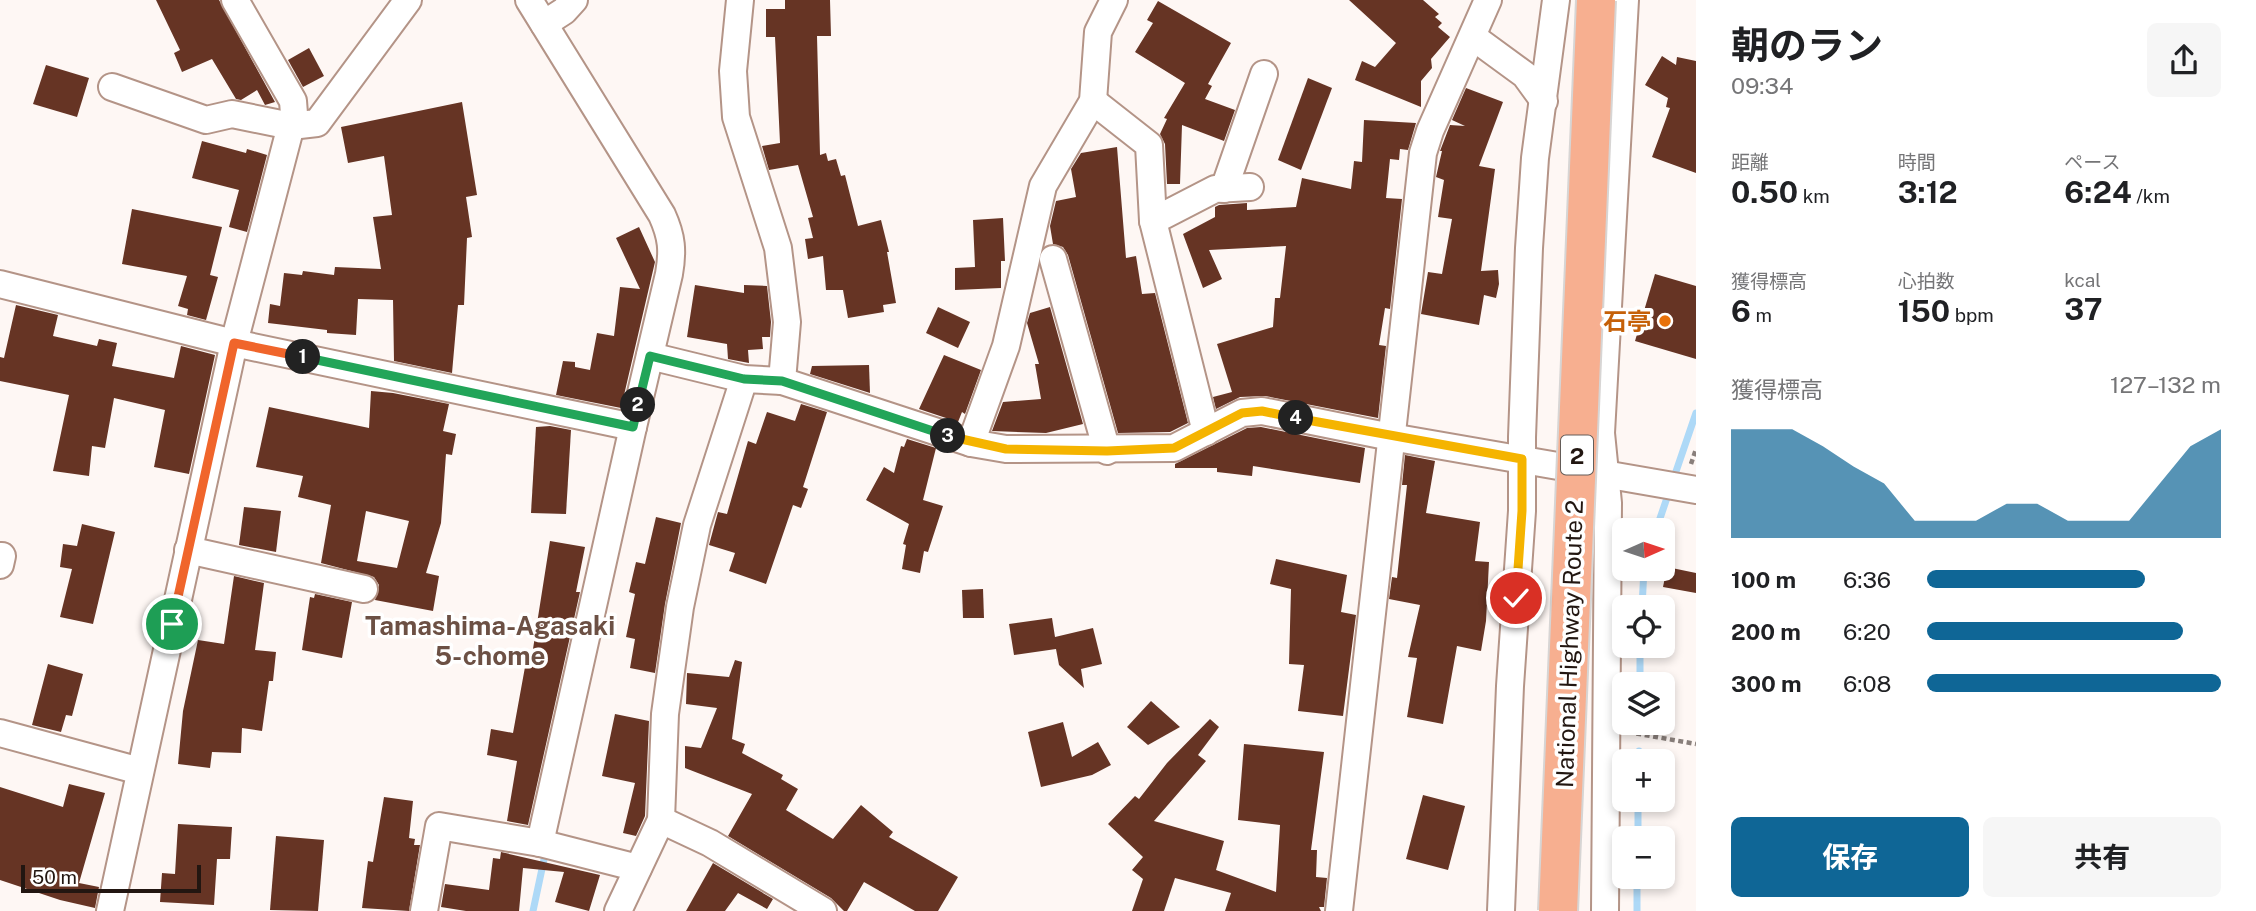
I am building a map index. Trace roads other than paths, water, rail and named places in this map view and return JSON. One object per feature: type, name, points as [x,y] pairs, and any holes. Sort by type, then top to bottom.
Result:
[{"type":"highway","name":"National Highway Route 2","points":[[1558,911],[1596,0]]},
{"type":"street","points":[[110,911],[234,343],[291,126],[293,101],[235,0]]},
{"type":"street","points":[[112,87],[206,120],[232,114],[291,126],[317,123],[408,0]]},
{"type":"street","points":[[529,0],[556,15],[662,215],[671,234],[673,251],[657,358],[633,427],[540,843]]},
{"type":"street","points":[[740,0],[733,71],[736,117],[778,248],[787,322],[782,381]]},
{"type":"street","points":[[971,443],[1006,346],[1043,186],[1093,102],[1098,32],[1114,0]]},
{"type":"street","points":[[1501,911],[1510,686],[1522,511],[1529,248],[1535,158],[1556,0]]},
{"type":"street","points":[[1605,911],[1608,503],[1601,433],[1625,0]]},
{"type":"street","points":[[1339,911],[1423,153],[1485,3]]},
{"type":"street","points":[[1473,37],[1525,75],[1544,101]]},
{"type":"street","points":[[1224,189],[1264,74]]},
{"type":"street","points":[[1093,102],[1149,145],[1153,222],[1206,432]]},
{"type":"street","points":[[1153,222],[1215,189],[1250,187]]},
{"type":"street","points":[[1054,259],[1107,451]]},
{"type":"street","points":[[0,284],[234,343],[633,427]]},
{"type":"street","points":[[657,358],[744,379],[782,381],[971,443],[1006,449],[1107,451],[1174,448],[1242,413],[1262,411],[1605,476],[1681,487]]},
{"type":"street","points":[[618,911],[661,820],[665,714],[680,607],[697,525],[744,379]]},
{"type":"street","points":[[188,550],[363,589]]},
{"type":"street","points":[[0,733],[140,771]]},
{"type":"street","points":[[661,820],[710,843],[823,911]]},
{"type":"street","points":[[424,911],[439,826],[540,843],[638,868]]},
{"type":"waterway","points":[[1660,518],[1696,413]]},
{"type":"waterway","points":[[1643,581],[1643,595]]},
{"type":"waterway","points":[[1640,658],[1640,672]]},
{"type":"waterway","points":[[1638,812],[1638,826]]},
{"type":"waterway","points":[[533,911],[546,850]]},
{"type":"waterway","points":[[1637,889],[1637,911]]},
{"type":"place","name":"石亭","points":[[1665,321]]},
{"type":"district","name":"Tamashima-Agasaki 5-chome","points":[[490,640]]}]
